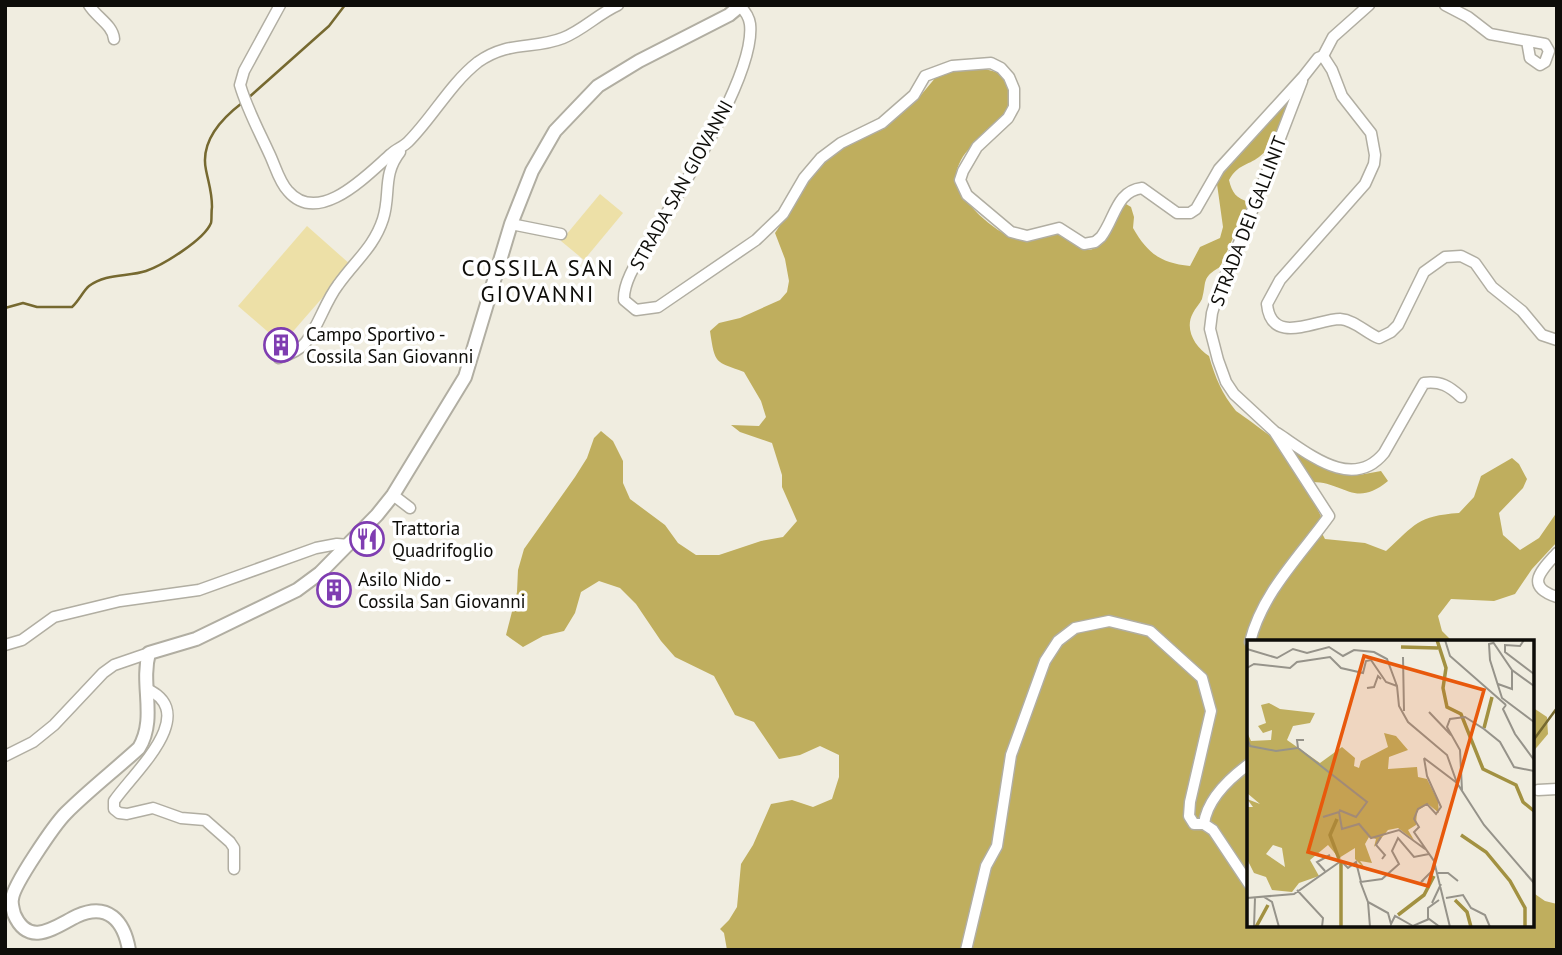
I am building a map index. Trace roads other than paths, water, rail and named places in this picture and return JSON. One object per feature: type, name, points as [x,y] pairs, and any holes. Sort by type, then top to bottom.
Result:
[{"type":"main road","points":[[129,950],[124,929],[116,919],[105,913],[80,914],[52,931],[36,933],[21,926],[13,913],[12,897],[20,879],[64,815],[139,748],[147,730],[146,664],[149,653],[196,639],[297,590],[320,573],[349,545],[393,495],[465,377],[511,224],[532,171],[555,131],[598,86],[639,61],[729,15],[740,6]]},
{"type":"street","points":[[89,5],[94,14],[112,31],[114,39]]},
{"type":"street","points":[[280,5],[244,71],[240,85],[287,190],[305,202],[325,202],[348,191],[394,151],[406,144]]},
{"type":"street","points":[[279,358],[295,352],[306,342],[337,286],[375,240],[384,215],[386,181],[392,162],[460,79],[494,52],[521,45],[550,43],[618,5]]},
{"type":"street","name":"STRADA SAN GIOVANNI","points":[[740,6],[750,22],[750,31],[739,80],[631,274],[624,300],[636,310],[658,307],[756,240],[783,214],[804,178],[821,158],[841,143],[882,123],[914,95],[925,76],[941,68],[990,63],[1001,68],[1009,77],[1014,89],[1014,107],[1008,118],[977,147],[961,180],[967,195],[1011,232],[1027,236],[1059,228],[1084,244],[1095,242],[1101,237],[1125,193],[1142,188],[1177,213],[1190,213],[1196,209],[1219,169],[1318,58],[1323,57],[1333,37],[1369,5]]},
{"type":"street","points":[[1445,5],[1468,17],[1490,34],[1527,41]]},
{"type":"street","points":[[1323,57],[1342,96],[1371,133],[1376,155],[1365,184],[1280,280],[1267,304],[1272,320],[1280,326],[1306,327],[1339,319],[1379,338],[1398,325],[1424,272],[1445,257],[1461,256],[1475,263],[1492,287],[1522,311],[1542,335],[1557,340]]},
{"type":"street","name":"STRADA DEI GALLINIT","points":[[1251,640],[1282,575],[1329,516],[1273,430],[1234,394],[1226,382],[1210,330],[1210,321],[1218,293],[1303,77]]},
{"type":"street","points":[[511,224],[561,234]]},
{"type":"street","points":[[1273,430],[1332,467],[1353,472],[1377,462],[1424,383],[1438,381],[1461,397]]},
{"type":"street","points":[[393,495],[410,508]]},
{"type":"street","points":[[5,645],[22,640],[54,617],[120,601],[198,590],[316,548],[349,545]]},
{"type":"street","points":[[1557,553],[1543,569],[1537,582],[1543,592],[1557,597]]},
{"type":"street","points":[[966,950],[986,866],[997,846],[1011,755],[1045,661],[1058,641],[1075,628],[1109,621],[1150,631],[1202,678],[1211,712],[1189,816],[1194,824],[1204,824],[1213,830],[1247,881]]},
{"type":"street","points":[[5,756],[33,742],[54,725],[114,664],[149,653]]},
{"type":"street","points":[[147,689],[161,695],[169,718],[157,747],[114,800],[114,809],[118,813],[127,814],[153,808],[181,818],[205,820],[234,848],[234,869]]},
{"type":"street","points":[[1204,824],[1206,810],[1212,800],[1247,766]]},
{"type":"street","points":[[1538,790],[1557,789]]},
{"type":"waterway","points":[[247,99],[329,26],[345,5]]},
{"type":"waterway","points":[[5,308],[23,303],[37,307],[72,307],[87,288],[96,282],[153,268],[172,258],[200,237],[211,223],[206,150],[220,124],[242,103]]},
{"type":"waterway","points":[[1534,739],[1557,708]]},
{"type":"place","name":"Campo Sportivo - Cossila San Giovanni","points":[[281,345]]},
{"type":"place","name":"Trattoria Quadrifoglio","points":[[367,539]]},
{"type":"place","name":"Asilo Nido - Cossila San Giovanni","points":[[334,590]]},
{"type":"district","name":"COSSILA SAN GIOVANNI","points":[[538,280]]}]
